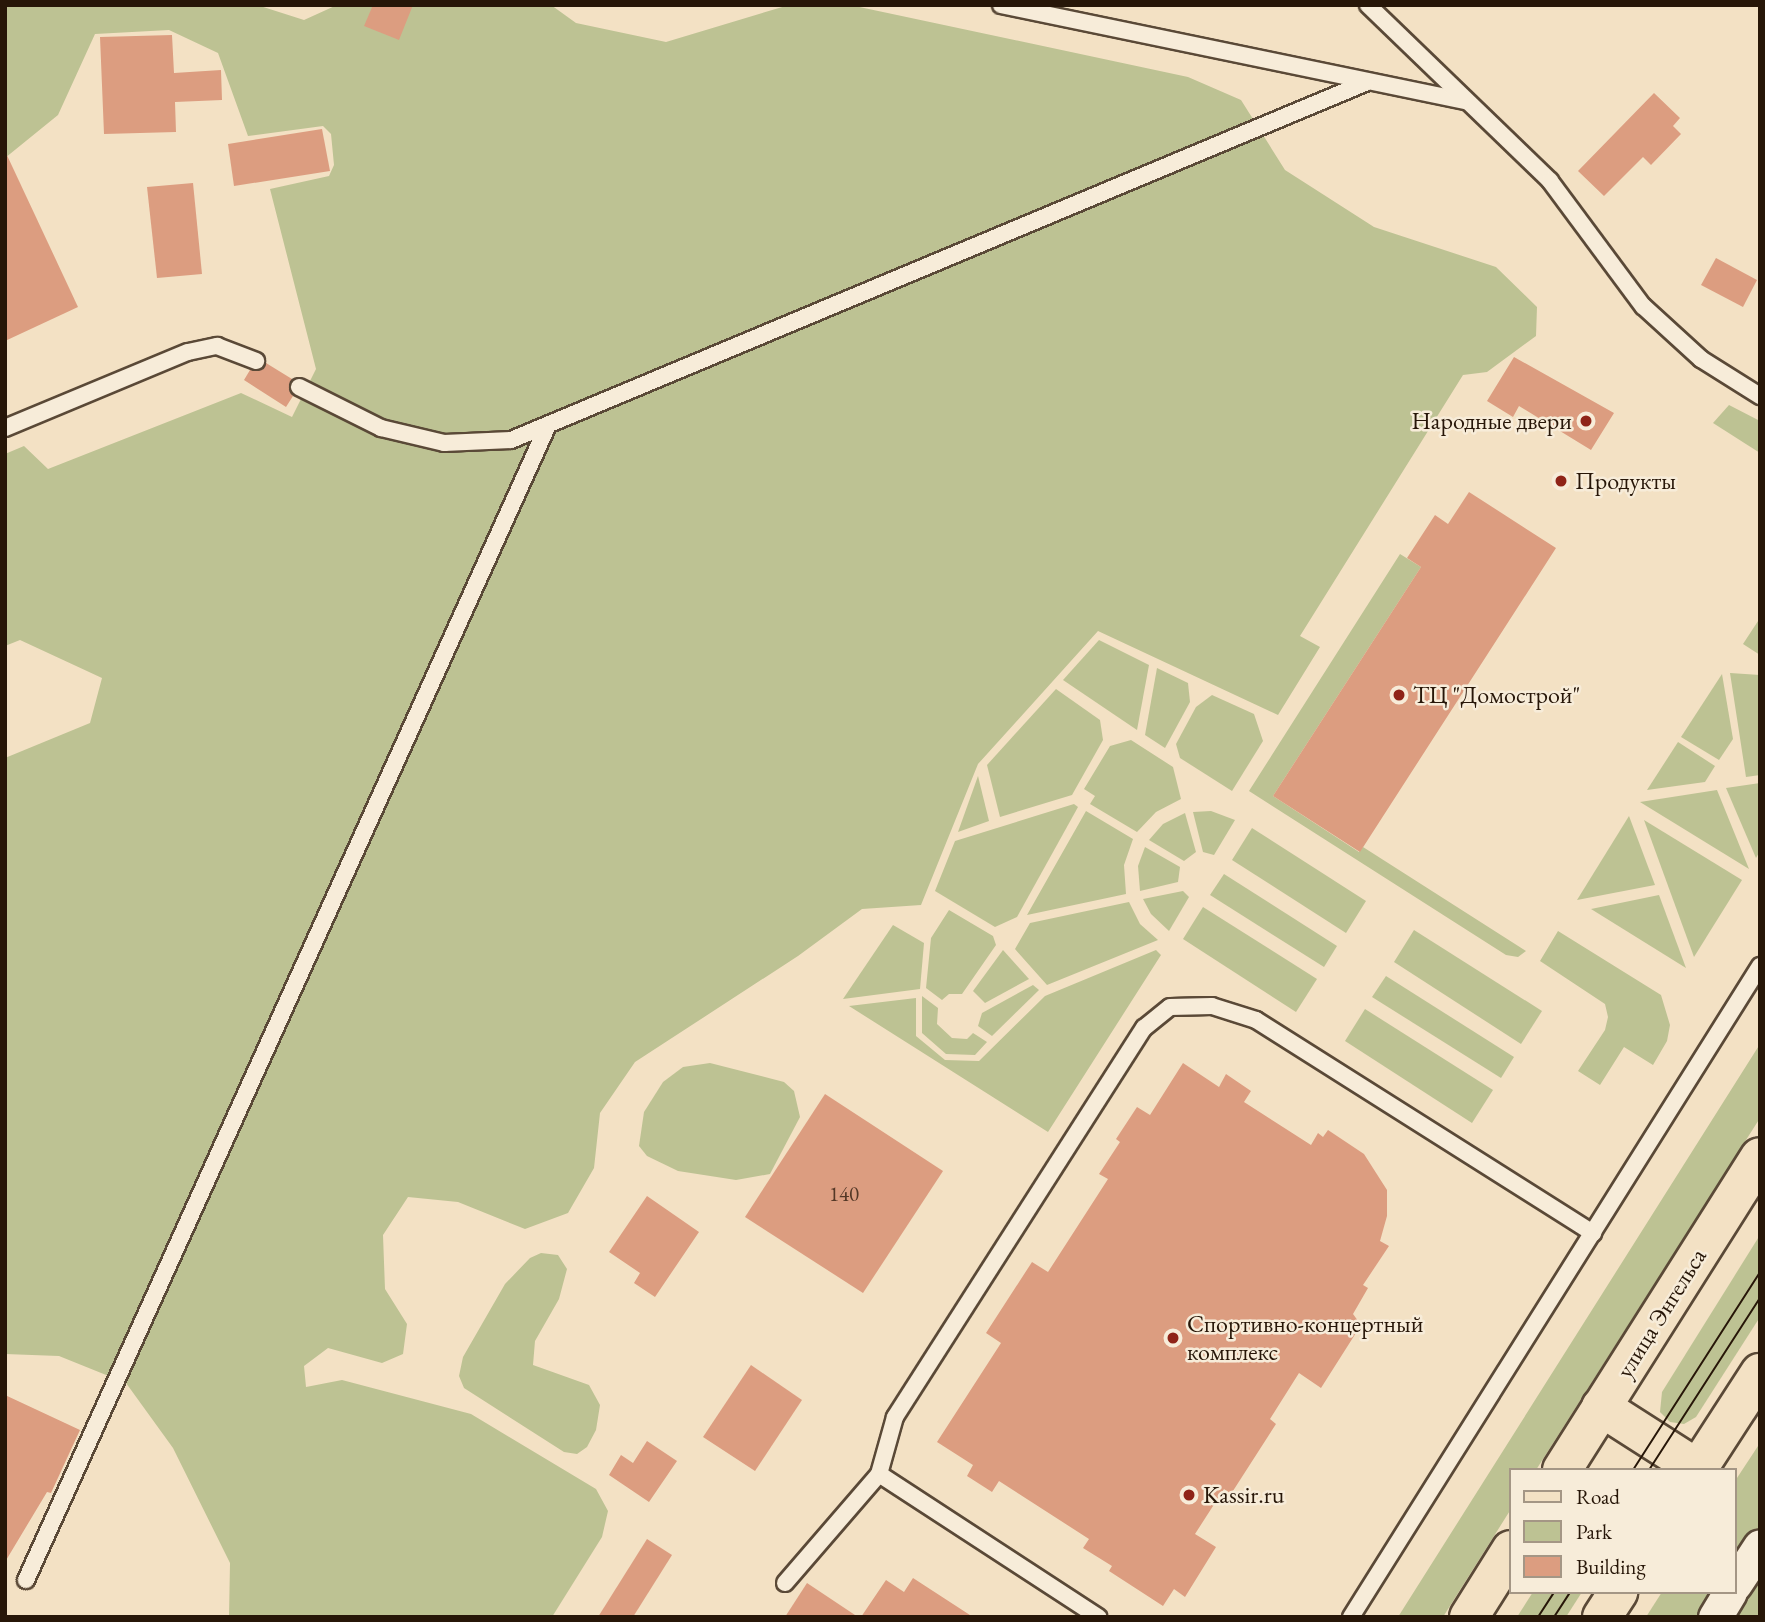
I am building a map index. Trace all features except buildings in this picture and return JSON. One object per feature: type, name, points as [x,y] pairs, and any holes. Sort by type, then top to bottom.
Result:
[{"type":"main road","name":"улица Энгельса","points":[[1563,1468],[1760,1157]]},
{"type":"main road","points":[[1699,1468],[1760,1373]]},
{"type":"main road","points":[[1601,1407],[1696,1468]]},
{"type":"main road","points":[[1469,1617],[1510,1552]]},
{"type":"main road","points":[[1602,1617],[1617,1594]]},
{"type":"street","points":[[1737,1581],[1760,1546]]},
{"type":"street","points":[[1714,1617],[1729,1594]]},
{"type":"lane","points":[[1001,5],[1365,83],[1466,101]]},
{"type":"lane","points":[[1368,5],[1550,181],[1643,306],[1701,359],[1760,396]]},
{"type":"lane","points":[[299,387],[381,428],[444,443],[511,440],[1365,83]]},
{"type":"lane","points":[[5,428],[188,352],[218,346],[256,361]]},
{"type":"lane","points":[[26,1580],[547,427]]},
{"type":"lane","points":[[1351,1617],[1760,966]]},
{"type":"lane","points":[[785,1583],[879,1474],[895,1417],[1144,1028],[1170,1007],[1212,1006],[1256,1020],[1592,1233]]},
{"type":"lane","points":[[879,1474],[1098,1617]]},
{"type":"green space","points":[[5,5],[257,5],[304,20],[337,5],[551,5],[576,23],[666,42],[789,5],[850,5],[1188,77],[1241,100],[1285,170],[1374,227],[1496,267],[1537,307],[1536,336],[1487,372],[1463,375],[1300,636],[1320,647],[1278,715],[1098,631],[978,764],[921,905],[862,909],[798,956],[635,1062],[600,1113],[594,1168],[568,1213],[525,1229],[458,1202],[408,1197],[383,1235],[385,1289],[407,1324],[403,1354],[382,1363],[328,1348],[304,1366],[306,1387],[342,1380],[471,1414],[596,1489],[608,1511],[602,1537],[552,1617],[229,1617],[230,1563],[173,1448],[126,1383],[59,1356],[5,1354],[5,758],[90,723],[102,678],[20,640],[5,646],[5,454],[24,446],[48,469],[241,393],[292,417],[316,369],[270,189],[329,176],[334,165],[331,134],[323,126],[248,136],[218,53],[169,30],[95,34],[58,115],[5,158]]},
{"type":"green space","points":[[1729,405],[1760,421],[1760,453],[1713,423]]},
{"type":"green space","points":[[1400,554],[1421,567],[1273,796],[1359,852],[1363,847],[1526,951],[1518,957],[1506,955],[1249,791]]},
{"type":"green space","points":[[1760,618],[1760,655],[1743,644]]},
{"type":"green space","points":[[1099,640],[1149,665],[1137,730],[1063,680]]},
{"type":"green space","points":[[1157,668],[1188,683],[1190,702],[1165,748],[1145,735]]},
{"type":"green space","points":[[1730,673],[1760,675],[1760,775],[1746,777]]},
{"type":"green space","points":[[1722,674],[1733,739],[1719,760],[1681,737]]},
{"type":"green space","points":[[1056,689],[1100,720],[1103,740],[1072,795],[1000,817],[987,765]]},
{"type":"green space","points":[[1212,695],[1254,714],[1263,741],[1232,791],[1180,758],[1176,744],[1196,707]]},
{"type":"green space","points":[[1131,740],[1173,767],[1181,799],[1156,812],[1137,832],[1090,804],[1095,796],[1084,789],[1110,746]]},
{"type":"green space","points":[[1678,742],[1715,766],[1705,782],[1647,790]]},
{"type":"green space","points":[[978,776],[989,821],[958,832]]},
{"type":"green space","points":[[1760,783],[1760,851],[1756,858],[1726,788]]},
{"type":"green space","points":[[1717,790],[1749,869],[1640,802]]},
{"type":"green space","points":[[1074,804],[1078,807],[1017,917],[995,927],[935,891],[955,841]]},
{"type":"green space","points":[[1086,811],[1133,839],[1124,865],[1126,894],[1027,915]]},
{"type":"green space","points":[[1211,811],[1235,820],[1214,855],[1203,852],[1193,812]]},
{"type":"green space","points":[[1185,813],[1196,852],[1184,861],[1149,840],[1163,824]]},
{"type":"green space","points":[[1629,816],[1655,885],[1577,900]]},
{"type":"green space","points":[[1644,820],[1742,880],[1694,957]]},
{"type":"green space","points":[[1252,828],[1366,901],[1346,933],[1232,860]]},
{"type":"green space","points":[[1145,847],[1180,867],[1178,882],[1140,891],[1138,866]]},
{"type":"green space","points":[[1224,874],[1337,946],[1324,967],[1210,895]]},
{"type":"green space","points":[[1183,891],[1189,897],[1169,931],[1151,914],[1143,899]]},
{"type":"green space","points":[[1659,895],[1686,968],[1591,909]]},
{"type":"green space","points":[[1129,902],[1140,924],[1158,940],[1047,985],[1015,949],[1030,923]]},
{"type":"green space","points":[[1203,907],[1317,979],[1296,1012],[1183,939]]},
{"type":"green space","points":[[949,910],[993,936],[996,945],[962,994],[949,994],[942,1000],[926,988],[931,938]]},
{"type":"green space","points":[[893,925],[924,943],[920,989],[843,999]]},
{"type":"green space","points":[[1414,930],[1542,1011],[1521,1044],[1394,962]]},
{"type":"green space","points":[[1558,931],[1661,995],[1670,1025],[1667,1041],[1653,1065],[1624,1047],[1600,1085],[1578,1071],[1605,1030],[1608,1017],[1605,1004],[1540,961]]},
{"type":"green space","points":[[1003,950],[1029,979],[985,1003],[973,991]]},
{"type":"green space","points":[[1156,950],[1161,955],[1048,1132],[849,1006],[916,998],[916,1036],[945,1060],[979,1061],[1045,996]]},
{"type":"green space","points":[[1386,976],[1514,1057],[1501,1078],[1372,997]]},
{"type":"green space","points":[[1033,985],[1039,990],[992,1036],[978,1026],[982,1013]]},
{"type":"green space","points":[[922,996],[938,1008],[937,1024],[952,1038],[967,1039],[973,1033],[987,1042],[975,1055],[946,1054],[922,1033]]},
{"type":"green space","points":[[1365,1009],[1493,1090],[1472,1123],[1345,1041]]},
{"type":"green space","points":[[1760,1044],[1760,1118],[1537,1468],[1510,1468],[1510,1511],[1443,1617],[1398,1617]]},
{"type":"green space","points":[[710,1063],[784,1082],[794,1091],[800,1117],[770,1174],[736,1180],[678,1171],[647,1156],[639,1146],[644,1112],[663,1082],[683,1067]]},
{"type":"green space","points":[[1760,1235],[1760,1317],[1696,1417],[1684,1424],[1670,1422],[1660,1412],[1662,1392]]},
{"type":"green space","points":[[541,1253],[558,1255],[567,1269],[559,1299],[535,1341],[533,1365],[589,1385],[600,1405],[596,1430],[587,1447],[577,1454],[564,1452],[464,1388],[459,1376],[463,1357],[505,1284],[530,1258]]},
{"type":"green space","points":[[1760,1443],[1760,1537],[1737,1572],[1737,1478]]},
{"type":"green space","points":[[1760,1558],[1760,1617],[1722,1617]]},
{"type":"green space","points":[[1532,1594],[1581,1594],[1566,1617],[1517,1617]]},
{"type":"green space","points":[[1661,1594],[1723,1594],[1709,1617],[1646,1617]]},
{"type":"tram line","points":[[1634,1468],[1760,1272]]},
{"type":"tram line","points":[[1650,1468],[1760,1298]]},
{"type":"tram line","points":[[1538,1617],[1553,1594]]},
{"type":"tram line","points":[[1554,1617],[1569,1594]]},
{"type":"place","name":"Народные двери","points":[[1586,421]]},
{"type":"place","name":"Продукты","points":[[1561,481]]},
{"type":"place","name":"ТЦ \"Домострой\"","points":[[1399,695]]},
{"type":"place","name":"Спортивно-концертный комплекс","points":[[1173,1338]]},
{"type":"place","name":"Kassir.ru","points":[[1189,1495]]}]
